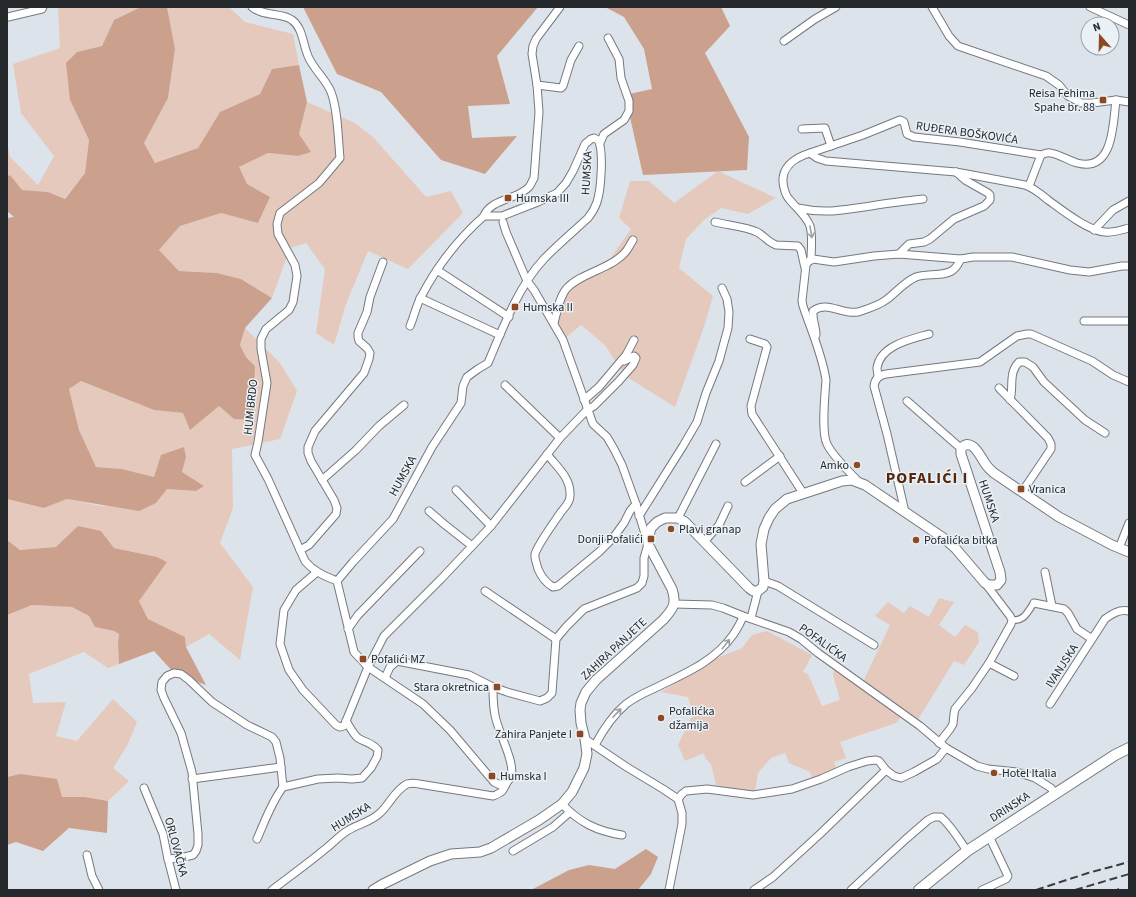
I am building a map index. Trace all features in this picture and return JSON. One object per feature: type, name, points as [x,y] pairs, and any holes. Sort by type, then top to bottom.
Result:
[{"type":"main road","name":"DRINSKA","points":[[919,890],[967,851],[989,836],[1115,755],[1129,748]]},
{"type":"street","points":[[8,17],[42,9],[43,7]]},
{"type":"street","name":"HUM BRDO","points":[[252,7],[267,14],[286,17],[292,20],[300,31],[308,57],[331,91],[335,108],[340,158],[319,183],[280,213],[277,224],[278,234],[295,266],[297,276],[293,302],[289,310],[266,329],[261,339],[261,349],[267,383],[255,455],[268,479],[305,561],[316,572],[337,581]]},
{"type":"street","points":[[410,326],[420,298],[437,270],[462,237],[484,216],[490,208],[529,187],[534,178],[539,112],[537,85],[532,54],[533,46],[536,39],[560,7]]},
{"type":"street","points":[[784,41],[815,19],[836,7]]},
{"type":"street","points":[[932,7],[948,36],[958,46],[1046,76],[1059,84],[1068,96],[1081,103],[1116,100],[1129,102]]},
{"type":"street","points":[[1090,7],[1129,25]]},
{"type":"street","points":[[600,143],[604,134],[624,120],[629,110],[629,101],[621,78],[619,59],[608,38]]},
{"type":"street","points":[[537,85],[561,88],[563,86],[571,60],[579,46]]},
{"type":"street","points":[[1030,186],[1041,155],[1050,152],[1068,160],[1083,164],[1094,163],[1103,157],[1110,145],[1116,100]]},
{"type":"street","name":"RUĐERA BOŠKOVIĆA","points":[[859,482],[829,449],[825,440],[826,380],[816,341],[803,306],[802,296],[807,262],[811,260],[812,237],[807,220],[787,196],[783,186],[783,174],[791,162],[800,157],[863,135],[900,120],[904,122],[907,134],[910,136],[960,142],[1041,155]]},
{"type":"street","points":[[802,130],[826,128],[830,146]]},
{"type":"street","name":"HUMSKA","points":[[337,581],[393,519],[432,447],[461,403],[463,386],[467,377],[488,363],[517,297],[527,281],[542,261],[588,218],[594,210],[598,202],[601,183],[600,143],[594,138],[585,144],[573,171],[566,183],[557,193],[502,216],[484,216]]},
{"type":"street","points":[[810,153],[826,162],[956,172],[1030,186],[1069,215],[1094,230],[1110,232],[1129,228]]},
{"type":"street","points":[[899,254],[909,244],[924,242],[930,239],[954,218],[984,206],[989,202],[990,198],[988,193],[965,180],[956,172]]},
{"type":"street","points":[[798,208],[809,211],[832,212],[923,199]]},
{"type":"street","points":[[1094,230],[1113,210],[1129,201]]},
{"type":"street","points":[[503,222],[527,281],[554,323],[567,351],[593,424],[606,437],[622,465],[648,544],[672,589],[674,604]]},
{"type":"street","points":[[715,222],[754,231],[761,234],[772,244],[798,246],[801,250],[805,270]]},
{"type":"street","points":[[554,323],[560,301],[566,289],[576,281],[616,260],[627,251],[633,240]]},
{"type":"street","points":[[811,260],[834,262],[899,254],[961,259],[973,257],[1012,257],[1070,270],[1088,272],[1129,266]]},
{"type":"street","name":"RUĐERA BOŠKOVIĆA","points":[[816,341],[814,310],[820,307],[826,307],[853,312],[874,307],[886,300],[913,278],[951,272],[961,259]]},
{"type":"street","points":[[300,550],[309,545],[336,514],[337,508],[334,500],[311,461],[308,453],[308,447],[315,432],[364,373],[370,359],[368,348],[360,341],[358,337],[367,312],[370,297],[383,262]]},
{"type":"street","points":[[437,270],[509,317]]},
{"type":"street","points":[[639,516],[680,452],[697,422],[706,393],[719,361],[728,328],[727,299],[722,288]]},
{"type":"street","points":[[420,298],[500,335]]},
{"type":"street","points":[[1084,321],[1129,321]]},
{"type":"street","points":[[878,377],[878,362],[891,347],[929,334]]},
{"type":"street","points":[[905,512],[874,386],[874,382],[878,377],[886,374],[980,362],[1017,336],[1031,334],[1092,361],[1113,375],[1129,382]]},
{"type":"street","points":[[750,338],[765,344],[767,347],[751,406],[752,414],[803,493]]},
{"type":"street","points":[[584,400],[598,387],[621,361],[634,340]]},
{"type":"street","points":[[316,572],[296,590],[284,610],[280,644],[289,670],[303,690],[336,725],[340,727],[344,726],[368,666],[384,636],[441,580],[491,526],[560,438],[587,410],[594,406],[619,381],[633,366],[636,358],[634,356],[621,361]]},
{"type":"street","points":[[1010,400],[1014,369],[1019,362],[1025,362],[1033,367],[1044,382],[1085,420],[1105,433]]},
{"type":"street","points":[[505,385],[560,438]]},
{"type":"street","points":[[999,388],[1048,438],[1051,444],[1051,449],[1022,492]]},
{"type":"street","points":[[907,401],[961,448]]},
{"type":"street","points":[[322,480],[356,450],[379,426],[404,405]]},
{"type":"street","points":[[678,518],[716,444]]},
{"type":"street","name":"HUMSKA","points":[[985,583],[989,585],[996,585],[1001,580],[1001,576],[961,454],[961,448],[967,444],[974,446],[987,466],[994,473],[1059,517],[1129,552]]},
{"type":"street","points":[[547,454],[565,476],[569,485],[570,494],[569,502],[560,513],[535,555],[536,564],[541,575],[549,585],[553,587],[558,586],[599,552],[613,538],[636,504]]},
{"type":"street","points":[[745,482],[780,456]]},
{"type":"street","points":[[751,618],[758,591],[763,587],[764,581],[761,544],[764,529],[775,509],[787,499],[842,481],[852,480],[859,482],[905,512],[951,544],[985,583],[1012,620],[989,663],[956,709],[953,724],[939,743]]},
{"type":"street","points":[[456,490],[491,526]]},
{"type":"street","points":[[704,542],[719,525],[728,506]]},
{"type":"street","points":[[429,511],[472,546]]},
{"type":"street","points":[[385,678],[390,667],[397,661],[469,675],[493,688],[540,701],[547,698],[552,693],[556,639],[584,609],[637,588],[642,583],[644,576],[644,558],[651,528],[657,522],[665,518],[678,518],[685,522],[749,588],[753,591],[758,591]]},
{"type":"street","points":[[1119,548],[1129,523]]},
{"type":"street","points":[[348,629],[358,615],[420,551]]},
{"type":"street","points":[[1045,572],[1052,606]]},
{"type":"street","points":[[337,581],[354,652],[368,666],[423,704],[450,730],[494,782],[500,785],[508,781],[511,777],[511,770],[509,757],[495,716],[493,688]]},
{"type":"street","points":[[764,581],[778,586],[874,645]]},
{"type":"street","points":[[485,591],[556,639]]},
{"type":"street","name":"IVANJSKA","points":[[1012,620],[1021,619],[1034,602],[1062,608],[1066,611],[1077,629],[1092,639]]},
{"type":"street","name":"POFALIĆKA","points":[[674,604],[712,605],[789,632],[801,639],[920,726],[946,748],[978,766],[988,769],[1017,772],[1035,778],[1051,788],[1055,794]]},
{"type":"street","name":"ZAHIRA PANJETE","points":[[373,890],[430,861],[452,854],[480,852],[490,848],[539,820],[562,804],[572,792],[584,768],[587,754],[580,710],[581,703],[586,692],[606,670],[663,620],[674,604]]},
{"type":"street","name":"IVANJSKA","points":[[1050,704],[1102,623],[1109,616],[1122,610],[1129,611]]},
{"type":"street","points":[[595,745],[602,732],[614,716],[627,704],[639,696],[706,662],[723,648],[742,622],[743,616]]},
{"type":"street","points":[[989,663],[1014,676]]},
{"type":"street","points":[[168,859],[193,855],[198,845],[198,834],[192,772],[181,732],[161,690],[162,682],[167,676],[174,673],[181,674],[212,702],[247,725],[272,737],[276,742],[283,787]]},
{"type":"street","points":[[257,839],[276,796],[283,787],[318,779],[362,778],[371,768],[377,757],[378,750],[374,745],[358,738],[346,721]]},
{"type":"street","points":[[585,739],[678,799],[682,813],[682,824],[669,890]]},
{"type":"street","points":[[678,799],[686,791],[707,789],[753,796],[792,789],[821,779],[848,767],[867,761],[876,760],[879,761],[886,770],[894,776],[901,778],[937,759],[946,748]]},
{"type":"street","points":[[192,779],[281,767]]},
{"type":"street","points":[[754,890],[773,877],[805,848],[886,770]]},
{"type":"street","name":"HUMSKA","points":[[272,890],[324,851],[346,832],[380,813],[397,792],[407,784],[413,783],[493,796],[505,790],[508,781]]},
{"type":"street","name":"ORLOVAČKA","points":[[144,788],[163,834],[176,890]]},
{"type":"street","points":[[562,804],[570,812],[587,824],[606,832],[622,835]]},
{"type":"street","points":[[513,851],[553,827],[570,812]]},
{"type":"street","points":[[851,890],[906,839],[928,820],[934,817],[941,817],[948,824],[956,833],[967,851]]},
{"type":"street","points":[[982,890],[1006,879],[1008,876],[989,836]]},
{"type":"street","points":[[87,856],[92,876],[99,890]]},
{"type":"shaded area","points":[[58,7],[141,7],[114,20],[102,46],[77,52],[70,100],[89,140],[85,173],[64,199],[48,192],[22,190],[10,176],[7,177],[7,141],[10,157],[38,185],[54,156],[21,113],[13,64],[60,48]]},
{"type":"shaded area","points":[[141,7],[167,7],[175,49],[168,98],[144,143],[155,163],[198,148],[220,112],[260,94],[272,69],[299,65],[307,102],[299,134],[311,152],[298,156],[268,153],[239,167],[247,184],[270,197],[258,223],[221,213],[180,226],[159,250],[179,271],[217,273],[241,279],[272,298],[245,328],[240,345],[246,357],[255,366],[253,420],[234,419],[219,406],[190,430],[183,413],[154,410],[81,381],[69,389],[79,430],[96,467],[122,469],[154,477],[161,455],[184,447],[186,457],[182,472],[204,486],[196,491],[167,489],[156,503],[139,511],[67,499],[44,508],[7,499],[7,218],[14,217],[7,211],[7,177],[10,175],[22,190],[48,192],[65,199],[85,173],[89,140],[70,100],[66,63],[77,52],[102,46],[114,20]]},
{"type":"shaded area","points":[[167,7],[229,7],[245,22],[293,34],[299,65],[272,69],[260,94],[220,112],[198,148],[155,163],[144,143],[168,98],[175,49]]},
{"type":"shaded area","points":[[303,7],[538,7],[497,56],[510,104],[468,106],[472,138],[517,136],[485,174],[441,160],[381,92],[337,74]]},
{"type":"shaded area","points":[[605,7],[721,7],[730,26],[705,53],[749,137],[747,170],[643,175],[625,95],[652,89],[644,49],[624,17]]},
{"type":"shaded area","points":[[307,102],[355,123],[374,138],[426,197],[451,191],[463,213],[408,269],[368,251],[346,304],[334,345],[316,333],[325,269],[306,243],[290,248],[272,298],[241,279],[217,273],[179,271],[159,250],[180,226],[221,213],[258,223],[270,197],[247,184],[238,167],[268,153],[298,156],[310,152],[299,134]]},
{"type":"shaded area","points":[[718,171],[776,198],[748,214],[721,208],[704,220],[686,239],[679,268],[713,296],[704,327],[675,407],[627,377],[605,345],[581,325],[563,340],[559,332],[557,311],[576,281],[605,266],[631,229],[619,218],[630,181],[649,181],[674,203]]},
{"type":"shaded area","points":[[245,328],[280,363],[297,391],[280,439],[232,449],[233,508],[220,543],[253,587],[240,660],[209,634],[186,647],[185,637],[148,619],[139,600],[167,562],[157,557],[114,548],[101,531],[56,547],[20,550],[7,540],[7,499],[44,508],[67,499],[101,506],[155,503],[167,489],[196,491],[203,486],[182,472],[186,457],[154,477],[122,469],[96,467],[79,430],[69,389],[81,381],[154,410],[183,413],[219,406],[234,419],[253,419],[255,366],[246,357],[240,345]]},
{"type":"shaded area","points":[[78,526],[101,531],[114,548],[157,557],[167,562],[139,601],[148,619],[185,637],[186,647],[206,685],[175,674],[154,651],[119,664],[119,634],[114,631],[95,627],[89,616],[72,607],[32,605],[7,615],[7,540],[20,550],[56,547]]},
{"type":"shaded area","points":[[939,598],[954,602],[939,625],[955,637],[965,625],[978,632],[979,642],[964,665],[954,661],[917,721],[863,682],[890,625],[875,616],[888,602],[904,613],[910,606],[929,617]]},
{"type":"shaded area","points":[[32,605],[72,607],[89,616],[95,627],[114,631],[119,634],[119,664],[108,668],[84,652],[29,674],[33,703],[66,702],[56,736],[77,741],[113,699],[137,722],[127,746],[113,768],[129,781],[108,801],[85,797],[62,797],[20,774],[7,777],[7,615]]},
{"type":"shaded area","points":[[767,631],[812,655],[803,672],[808,674],[822,706],[840,700],[833,675],[835,668],[901,717],[896,723],[840,742],[846,758],[834,762],[836,768],[813,780],[810,772],[789,763],[785,753],[771,758],[758,773],[755,792],[738,791],[716,785],[711,764],[705,758],[704,753],[685,761],[678,745],[693,714],[688,697],[661,692],[717,658],[742,648],[752,635]]},
{"type":"shaded area","points":[[20,774],[57,779],[62,797],[85,797],[108,801],[107,833],[69,828],[43,851],[16,842],[7,845],[7,777]]},
{"type":"shaded area","points":[[646,849],[658,857],[651,874],[638,890],[531,890],[569,870],[589,865],[615,869]]},
{"type":"railway","points":[[1036,890],[1088,873],[1129,862]]},
{"type":"railway","points":[[1075,890],[1129,874]]},
{"type":"place","name":"Reisa Fehima Spahe br. 88","points":[[1103,100]]},
{"type":"place","name":"Humska III","points":[[508,198]]},
{"type":"place","name":"Humska II","points":[[515,307]]},
{"type":"place","name":"Amko","points":[[857,465]]},
{"type":"place","name":"Vranica","points":[[1021,489]]},
{"type":"place","name":"Plavi granap","points":[[671,529]]},
{"type":"place","name":"Donji Pofalići","points":[[651,539]]},
{"type":"place","name":"Pofalićka bitka","points":[[916,540]]},
{"type":"place","name":"Pofalići MZ","points":[[363,659]]},
{"type":"place","name":"Stara okretnica","points":[[497,687]]},
{"type":"place","name":"Pofalićka džamija","points":[[661,718]]},
{"type":"place","name":"Zahira Panjete I","points":[[580,734]]},
{"type":"place","name":"Hotel Italia","points":[[994,773]]},
{"type":"place","name":"Humska I","points":[[492,776]]},
{"type":"district","name":"POFALIĆI I","points":[[927,478]]}]
